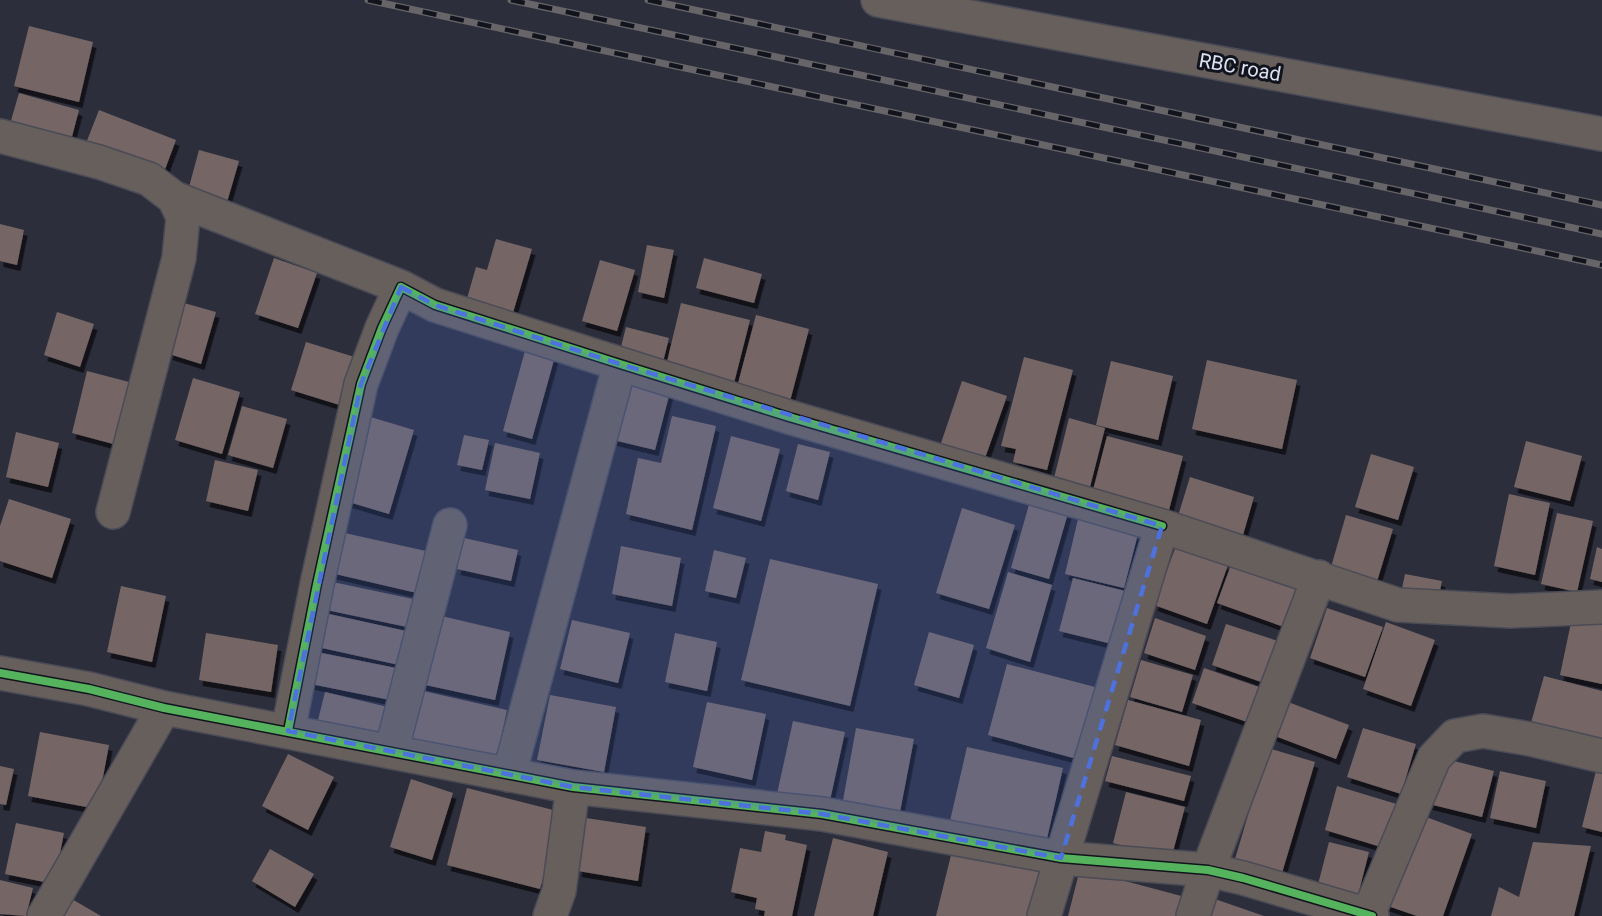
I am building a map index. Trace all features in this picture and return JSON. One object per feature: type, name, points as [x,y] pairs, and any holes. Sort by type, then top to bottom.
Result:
[{"type":"street","name":"RBC road","points":[[878,0],[1602,134]]},
{"type":"street","points":[[0,136],[150,178],[174,198],[401,287],[435,305],[789,417],[1162,526],[1398,604],[1511,611],[1602,608]]},
{"type":"street","points":[[113,512],[178,258],[183,217],[174,198]]},
{"type":"street","points":[[288,731],[317,584],[362,384],[382,328],[401,287]]},
{"type":"street","points":[[509,775],[620,364]]},
{"type":"street","points":[[391,752],[450,525]]},
{"type":"street","points":[[1044,916],[1162,526]]},
{"type":"street","points":[[1193,916],[1208,870],[1318,577]]},
{"type":"street","points":[[0,673],[89,689],[164,708],[573,787],[822,814],[1061,858],[1208,870],[1243,878],[1358,914],[1434,758],[1455,736],[1483,731],[1530,739],[1602,756]]},
{"type":"street","points":[[44,916],[164,708]]},
{"type":"street","points":[[550,916],[559,891],[573,787]]},
{"type":"highlighted area","points":[[401,287],[435,305],[620,364],[1162,526],[1061,858],[822,814],[573,787],[288,731],[361,384]]},
{"type":"building","points":[[29,26],[93,42],[79,102],[14,86]]},
{"type":"building","points":[[19,93],[79,110],[69,148],[8,131]]},
{"type":"building","points":[[99,110],[176,140],[161,180],[83,151]]},
{"type":"building","points":[[199,150],[239,161],[225,209],[186,198]]},
{"type":"building","points":[[0,224],[24,230],[17,265],[0,261]]},
{"type":"building","points":[[496,239],[532,249],[512,316],[466,302],[476,267],[487,270]]},
{"type":"building","points":[[647,245],[674,250],[664,298],[638,292]]},
{"type":"building","points":[[274,258],[317,273],[298,328],[255,314]]},
{"type":"building","points":[[704,258],[762,274],[754,303],[696,288]]},
{"type":"building","points":[[600,260],[635,270],[617,331],[582,321]]},
{"type":"building","points":[[184,303],[216,312],[201,364],[169,354]]},
{"type":"building","points":[[681,303],[750,320],[733,387],[665,370]]},
{"type":"building","points":[[57,312],[94,324],[80,367],[44,355]]},
{"type":"building","points":[[756,315],[809,329],[789,405],[736,391]]},
{"type":"building","points":[[626,327],[669,338],[663,362],[620,351]]},
{"type":"building","points":[[528,340],[557,349],[532,439],[503,431]]},
{"type":"building","points":[[306,342],[361,359],[346,407],[291,390]]},
{"type":"building","points":[[1024,357],[1073,370],[1047,470],[1013,462],[1016,449],[1001,446]]},
{"type":"building","points":[[1207,360],[1297,380],[1282,449],[1192,429]]},
{"type":"building","points":[[1111,361],[1173,376],[1158,440],[1096,425]]},
{"type":"building","points":[[87,371],[133,383],[117,445],[72,433]]},
{"type":"building","points":[[624,377],[671,388],[655,450],[609,439]]},
{"type":"building","points":[[193,378],[240,392],[222,454],[175,440]]},
{"type":"building","points":[[962,381],[1007,396],[984,461],[940,446]]},
{"type":"building","points":[[242,406],[287,419],[273,468],[228,455]]},
{"type":"building","points":[[367,416],[414,430],[389,514],[342,500]]},
{"type":"building","points":[[672,416],[716,426],[692,530],[626,514],[638,458],[661,463]]},
{"type":"building","points":[[1069,418],[1105,428],[1089,491],[1053,482]]},
{"type":"building","points":[[16,432],[59,443],[48,487],[6,477]]},
{"type":"building","points":[[464,435],[489,440],[482,470],[457,465]]},
{"type":"building","points":[[731,436],[780,449],[761,521],[713,508]]},
{"type":"building","points":[[1107,436],[1183,456],[1168,514],[1092,494]]},
{"type":"building","points":[[1526,441],[1582,456],[1570,501],[1514,487]]},
{"type":"building","points":[[495,443],[540,453],[530,499],[485,490]]},
{"type":"building","points":[[798,444],[830,452],[818,500],[786,491]]},
{"type":"building","points":[[1371,454],[1414,467],[1398,520],[1355,507]]},
{"type":"building","points":[[215,460],[258,470],[248,511],[206,501]]},
{"type":"building","points":[[1190,477],[1254,497],[1243,535],[1178,516]]},
{"type":"building","points":[[1509,494],[1550,503],[1535,575],[1494,566]]},
{"type":"building","points":[[9,499],[71,519],[52,578],[0,561],[0,526]]},
{"type":"building","points":[[1030,501],[1068,513],[1049,579],[1011,568]]},
{"type":"building","points":[[962,508],[1015,525],[989,609],[936,593]]},
{"type":"building","points":[[1557,513],[1593,521],[1577,592],[1541,584]]},
{"type":"building","points":[[1346,515],[1393,529],[1375,588],[1329,574]]},
{"type":"building","points":[[1078,519],[1138,534],[1124,588],[1065,574]]},
{"type":"building","points":[[340,532],[426,551],[417,593],[331,573]]},
{"type":"building","points":[[464,538],[518,550],[511,581],[457,569]]},
{"type":"building","points":[[621,546],[681,558],[672,606],[612,594]]},
{"type":"building","points":[[1176,546],[1228,565],[1207,624],[1154,605]]},
{"type":"building","points":[[1597,547],[1602,549],[1602,582],[1590,579]]},
{"type":"building","points":[[714,550],[746,558],[736,598],[705,591]]},
{"type":"building","points":[[1235,554],[1313,582],[1295,631],[1217,603]]},
{"type":"building","points":[[770,559],[878,584],[850,706],[741,680]]},
{"type":"building","points":[[1008,572],[1052,585],[1030,662],[986,648]]},
{"type":"building","points":[[1405,574],[1442,581],[1437,605],[1400,598]]},
{"type":"building","points":[[1073,578],[1125,591],[1112,644],[1059,631]]},
{"type":"building","points":[[328,581],[413,599],[407,627],[322,609]]},
{"type":"building","points":[[121,586],[166,596],[152,662],[107,652]]},
{"type":"building","points":[[1327,608],[1383,627],[1365,677],[1310,658]]},
{"type":"building","points":[[320,612],[406,631],[399,665],[313,646]]},
{"type":"building","points":[[1573,613],[1602,619],[1602,684],[1560,675]]},
{"type":"building","points":[[437,615],[510,632],[495,700],[421,684]]},
{"type":"building","points":[[1155,618],[1206,636],[1195,670],[1144,653]]},
{"type":"building","points":[[572,620],[630,633],[618,683],[560,669]]},
{"type":"building","points":[[1386,622],[1435,640],[1411,706],[1363,689]]},
{"type":"building","points":[[1226,624],[1281,642],[1267,684],[1212,665]]},
{"type":"building","points":[[929,632],[974,645],[959,698],[914,685]]},
{"type":"building","points":[[206,633],[278,645],[271,692],[199,680]]},
{"type":"building","points":[[675,633],[717,642],[707,691],[665,682]]},
{"type":"building","points":[[312,651],[396,668],[390,700],[306,683]]},
{"type":"building","points":[[1141,660],[1193,675],[1182,712],[1130,697]]},
{"type":"building","points":[[1007,664],[1095,687],[1077,759],[988,735]]},
{"type":"building","points":[[1204,668],[1262,688],[1250,723],[1192,703]]},
{"type":"building","points":[[1544,676],[1602,691],[1602,743],[1529,730]]},
{"type":"building","points":[[419,690],[507,710],[496,761],[407,741]]},
{"type":"building","points":[[325,692],[396,709],[390,737],[318,720]]},
{"type":"building","points":[[550,695],[616,707],[604,772],[537,760]]},
{"type":"building","points":[[1280,699],[1349,725],[1336,759],[1267,733]]},
{"type":"building","points":[[1128,700],[1201,720],[1189,766],[1115,745]]},
{"type":"building","points":[[707,702],[766,714],[752,780],[693,767]]},
{"type":"building","points":[[793,721],[845,732],[829,805],[777,794]]},
{"type":"building","points":[[856,728],[914,739],[899,817],[842,806]]},
{"type":"building","points":[[1363,728],[1416,744],[1401,794],[1347,777]]},
{"type":"building","points":[[40,732],[109,745],[97,809],[28,796]]},
{"type":"building","points":[[967,747],[1063,768],[1046,843],[950,821]]},
{"type":"building","points":[[1268,748],[1315,762],[1282,873],[1235,859]]},
{"type":"building","points":[[288,754],[334,777],[308,830],[262,806]]},
{"type":"building","points":[[1112,756],[1191,776],[1184,801],[1105,781]]},
{"type":"building","points":[[1446,759],[1494,771],[1482,817],[1429,804]]},
{"type":"building","points":[[1598,763],[1602,764],[1602,832],[1582,827]]},
{"type":"building","points":[[0,766],[14,769],[6,805],[0,804]]},
{"type":"building","points":[[1500,771],[1546,781],[1536,828],[1490,818]]},
{"type":"building","points":[[411,779],[453,793],[432,860],[390,847]]},
{"type":"building","points":[[1337,786],[1403,806],[1391,850],[1325,830]]},
{"type":"building","points":[[467,788],[561,812],[540,889],[447,865]]},
{"type":"building","points":[[1126,792],[1185,807],[1171,859],[1113,843]]},
{"type":"building","points":[[1418,814],[1472,834],[1443,916],[1417,916],[1385,905]]},
{"type":"building","points":[[586,818],[646,827],[638,881],[578,871]]},
{"type":"building","points":[[16,823],[64,833],[54,884],[5,874]]},
{"type":"building","points":[[765,831],[786,835],[785,840],[807,845],[792,916],[764,916],[765,911],[755,909],[757,898],[731,892],[740,848],[761,852]]},
{"type":"building","points":[[833,838],[888,852],[873,916],[814,916]]},
{"type":"building","points":[[1329,842],[1369,852],[1356,903],[1316,892]]},
{"type":"building","points":[[1533,842],[1591,846],[1574,916],[1491,916],[1499,887],[1519,897]]},
{"type":"building","points":[[953,847],[1041,869],[1029,916],[936,916]]},
{"type":"building","points":[[270,849],[314,874],[295,907],[252,881]]},
{"type":"building","points":[[1080,869],[1185,897],[1180,916],[1068,916]]},
{"type":"building","points":[[0,880],[33,888],[26,916],[0,914]]},
{"type":"building","points":[[70,898],[101,916],[59,916]]},
{"type":"building","points":[[1212,898],[1264,916],[1206,916]]},
{"type":"railway","points":[[368,0],[1602,265]]},
{"type":"railway","points":[[511,0],[1602,234]]},
{"type":"railway","points":[[648,0],[1602,205]]},
{"type":"cycle path","points":[[288,731],[317,584],[361,384],[382,328],[401,287],[435,305],[620,364],[789,417],[1162,526]]},
{"type":"cycle path","points":[[0,673],[89,689],[164,708],[573,787],[822,814],[1061,858],[1208,870],[1372,916]]}]
